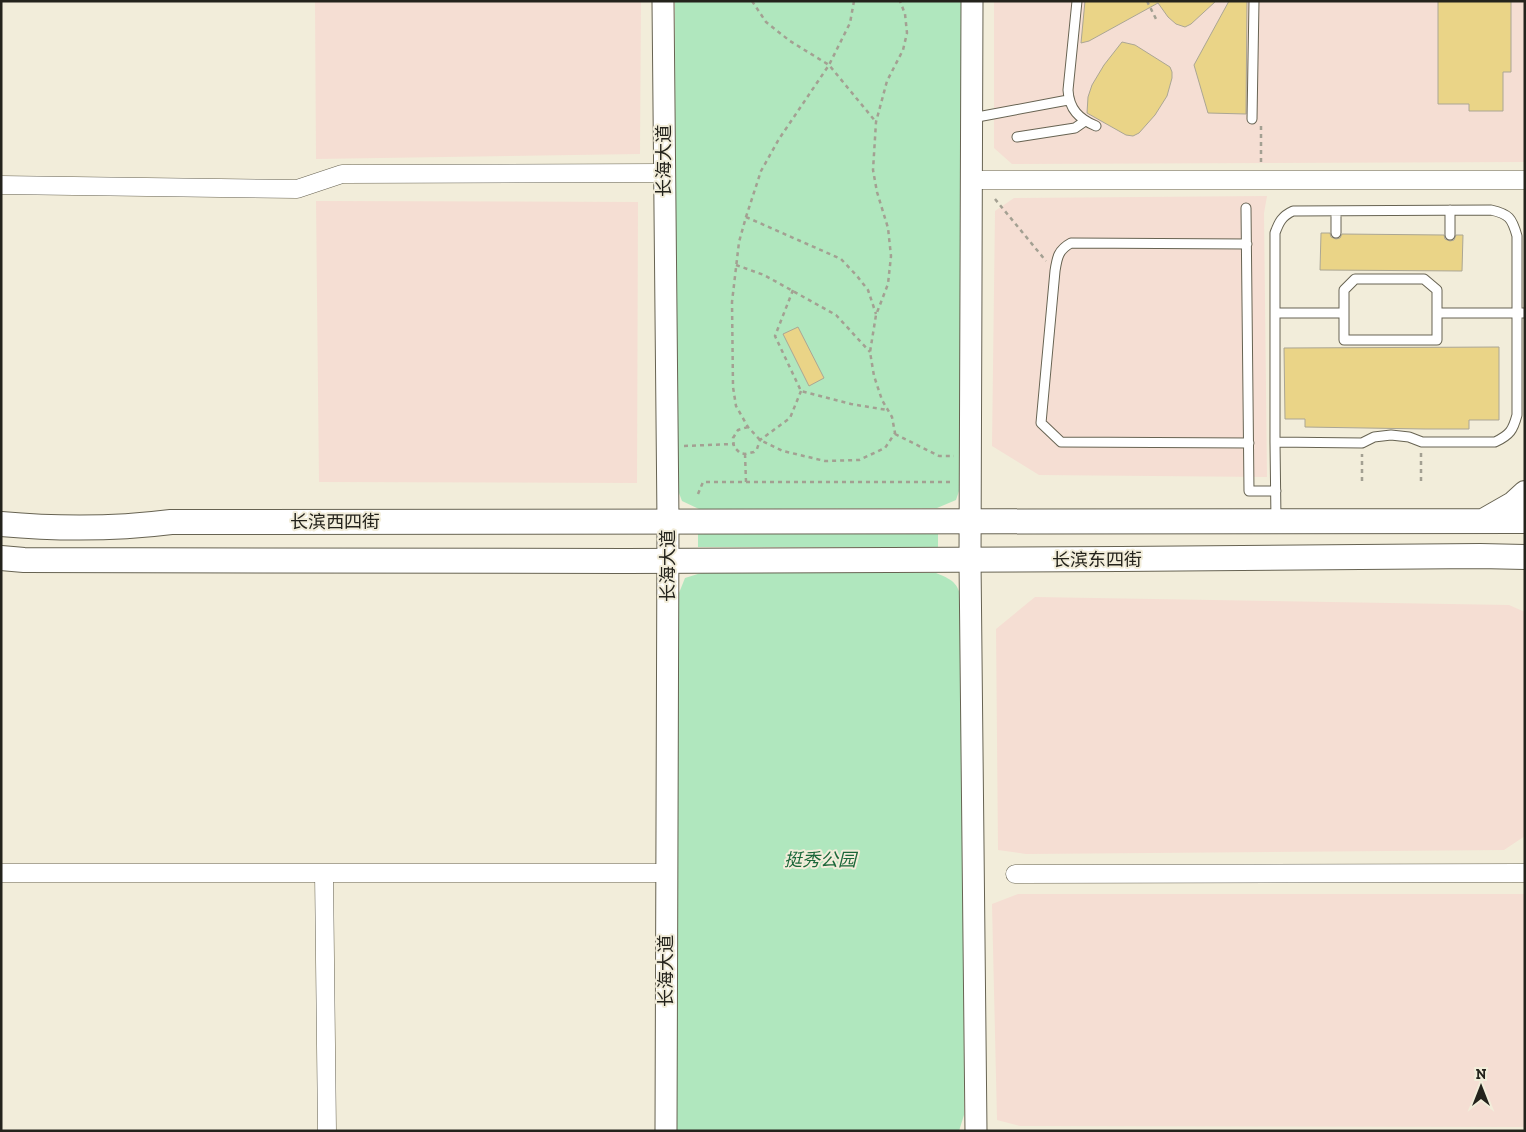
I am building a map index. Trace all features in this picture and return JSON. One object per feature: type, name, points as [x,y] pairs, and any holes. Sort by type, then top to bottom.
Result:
[{"type":"main road","points":[[1483,521],[1513,504],[1525,493]]},
{"type":"main road","points":[[668,522],[1525,521]]},
{"type":"main road","name":"长滨西四街","points":[[1,524],[24,526],[140,526],[172,522],[668,522]]},
{"type":"main road","points":[[1480,556],[1520,571],[1525,575]]},
{"type":"main road","name":"长滨东四街","points":[[668,561],[1525,557]]},
{"type":"main road","points":[[1,558],[24,560],[668,561]]},
{"type":"street","name":"长海大道","points":[[663,1],[668,522],[666,1131]]},
{"type":"street","points":[[972,1],[970,560],[976,1131]]},
{"type":"street","points":[[1,185],[296,189],[342,174],[664,173]]},
{"type":"street","points":[[971,180],[1525,180]]},
{"type":"street","points":[[1,873],[666,873]]},
{"type":"street","points":[[324,873],[327,1131]]},
{"type":"street","points":[[1015,874],[1525,873]]},
{"type":"lane","points":[[1077,1],[1068,100],[1074,110],[1085,121],[1096,126]]},
{"type":"lane","points":[[1252,119],[1254,1]]},
{"type":"lane","points":[[972,118],[1068,100]]},
{"type":"lane","points":[[1017,137],[1075,128],[1085,121]]},
{"type":"lane","points":[[1246,208],[1249,491],[1276,491]]},
{"type":"lane","points":[[1450,210],[1450,235]]},
{"type":"lane","points":[[1275,442],[1362,443],[1374,437],[1391,435],[1422,442],[1495,442],[1506,437],[1514,428],[1517,415],[1521,313],[1517,236],[1514,224],[1504,213],[1491,210],[1293,211],[1285,215],[1279,222],[1275,233],[1275,442],[1276,520]]},
{"type":"lane","points":[[1336,211],[1336,234]]},
{"type":"lane","points":[[1247,244],[1071,243],[1063,247],[1058,255],[1055,272],[1041,423],[1061,442],[1249,443]]},
{"type":"lane","points":[[1354,279],[1424,279],[1437,290],[1437,340],[1344,340],[1344,313],[1344,290],[1354,279]]},
{"type":"lane","points":[[1275,313],[1344,313]]},
{"type":"lane","points":[[1437,313],[1521,313]]},
{"type":"path","points":[[752,1],[766,22],[790,41],[829,65],[876,122]]},
{"type":"path","points":[[854,1],[850,23],[829,65],[779,139],[761,171],[739,242],[732,302],[733,387],[736,406],[748,427],[760,440],[783,451],[825,461],[859,460],[885,448],[895,433],[892,417],[882,400],[874,376],[870,352],[876,315],[888,284],[891,256],[888,228],[876,192],[873,170],[876,122],[887,81],[903,50],[907,33],[905,14],[900,1]]},
{"type":"path","points":[[1147,1],[1157,21]]},
{"type":"path","points":[[1252,119],[1261,119],[1261,163]]},
{"type":"path","points":[[995,199],[1055,272]]},
{"type":"path","points":[[746,216],[841,259],[868,290],[876,315]]},
{"type":"path","points":[[736,265],[764,275],[836,315],[870,352]]},
{"type":"path","points":[[748,427],[735,433],[733,444],[737,451],[745,454],[750,454],[757,449],[760,440],[790,418],[801,391],[775,336],[793,290]]},
{"type":"path","points":[[801,391],[851,404],[888,410]]},
{"type":"path","points":[[895,433],[939,456],[958,456]]},
{"type":"path","points":[[1421,481],[1422,442]]},
{"type":"path","points":[[1362,443],[1362,481]]},
{"type":"path","points":[[667,446],[733,444]]},
{"type":"path","points":[[745,454],[746,482]]},
{"type":"path","points":[[698,494],[703,482],[956,482]]},
{"type":"shaded area","points":[[315,1],[641,1],[640,154],[316,159]]},
{"type":"shaded area","points":[[994,1],[1525,1],[1525,162],[1012,164],[994,148]]},
{"type":"shaded area","points":[[1267,196],[1264,213],[1267,477],[1039,475],[992,446],[995,211],[1014,198]]},
{"type":"shaded area","points":[[316,201],[638,202],[637,483],[319,482]]},
{"type":"shaded area","points":[[1035,597],[1509,605],[1525,612],[1525,836],[1504,850],[1026,854],[998,850],[996,629]]},
{"type":"shaded area","points":[[1018,894],[1525,894],[1525,1127],[1020,1126],[997,1120],[992,904]]},
{"type":"green space","points":[[675,1],[962,1],[963,479],[956,500],[937,508],[699,509],[682,501],[676,485]]},
{"type":"green space","points":[[698,533],[938,533],[938,547],[698,547]]},
{"type":"green space","name":"挺秀公园","points":[[701,573],[936,573],[948,578],[958,588],[963,605],[964,1115],[959,1131],[677,1131],[677,598],[685,578]]},
{"type":"building","points":[[1085,1],[1216,1],[1191,24],[1185,27],[1176,24],[1168,17],[1158,3],[1089,41],[1081,43]]},
{"type":"building","points":[[1229,1],[1247,1],[1246,114],[1208,113],[1194,65]]},
{"type":"building","points":[[1438,1],[1511,1],[1511,72],[1503,72],[1503,111],[1469,111],[1469,104],[1438,104]]},
{"type":"building","points":[[1122,42],[1135,45],[1170,67],[1172,72],[1167,96],[1155,115],[1139,133],[1133,136],[1126,135],[1087,113],[1088,97],[1092,85],[1104,65]]},
{"type":"building","points":[[1321,233],[1330,233],[1331,237],[1336,239],[1340,238],[1342,234],[1444,235],[1445,239],[1450,241],[1454,240],[1456,235],[1463,235],[1462,271],[1320,270]]},
{"type":"building","points":[[798,327],[824,378],[809,386],[783,334]]},
{"type":"building","points":[[1499,347],[1499,420],[1469,420],[1469,429],[1425,429],[1305,427],[1305,419],[1285,419],[1284,348]]}]
